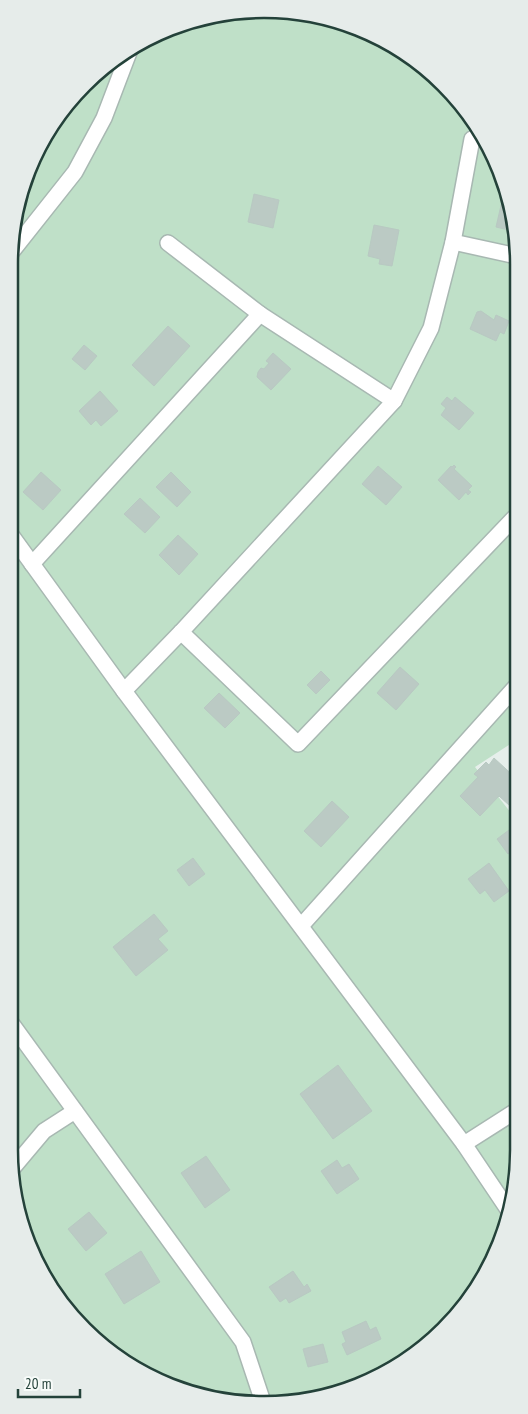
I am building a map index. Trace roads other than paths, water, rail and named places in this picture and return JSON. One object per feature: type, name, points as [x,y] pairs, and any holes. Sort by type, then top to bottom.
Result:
[{"type":"street","points":[[19,243],[76,172],[104,118],[126,60]]},
{"type":"street","points":[[124,691],[181,632],[394,401],[431,328],[452,242],[472,139]]},
{"type":"street","points":[[452,242],[510,254]]},
{"type":"street","points":[[168,243],[260,314],[394,401]]},
{"type":"street","points":[[32,564],[260,314]]},
{"type":"street","points":[[181,632],[298,744],[510,522]]},
{"type":"street","points":[[18,545],[124,691],[464,1144],[504,1204]]},
{"type":"street","points":[[301,926],[510,693]]},
{"type":"street","points":[[18,1032],[243,1342],[261,1396]]},
{"type":"street","points":[[18,1162],[44,1131],[75,1111]]},
{"type":"street","points":[[464,1144],[510,1114]]}]
